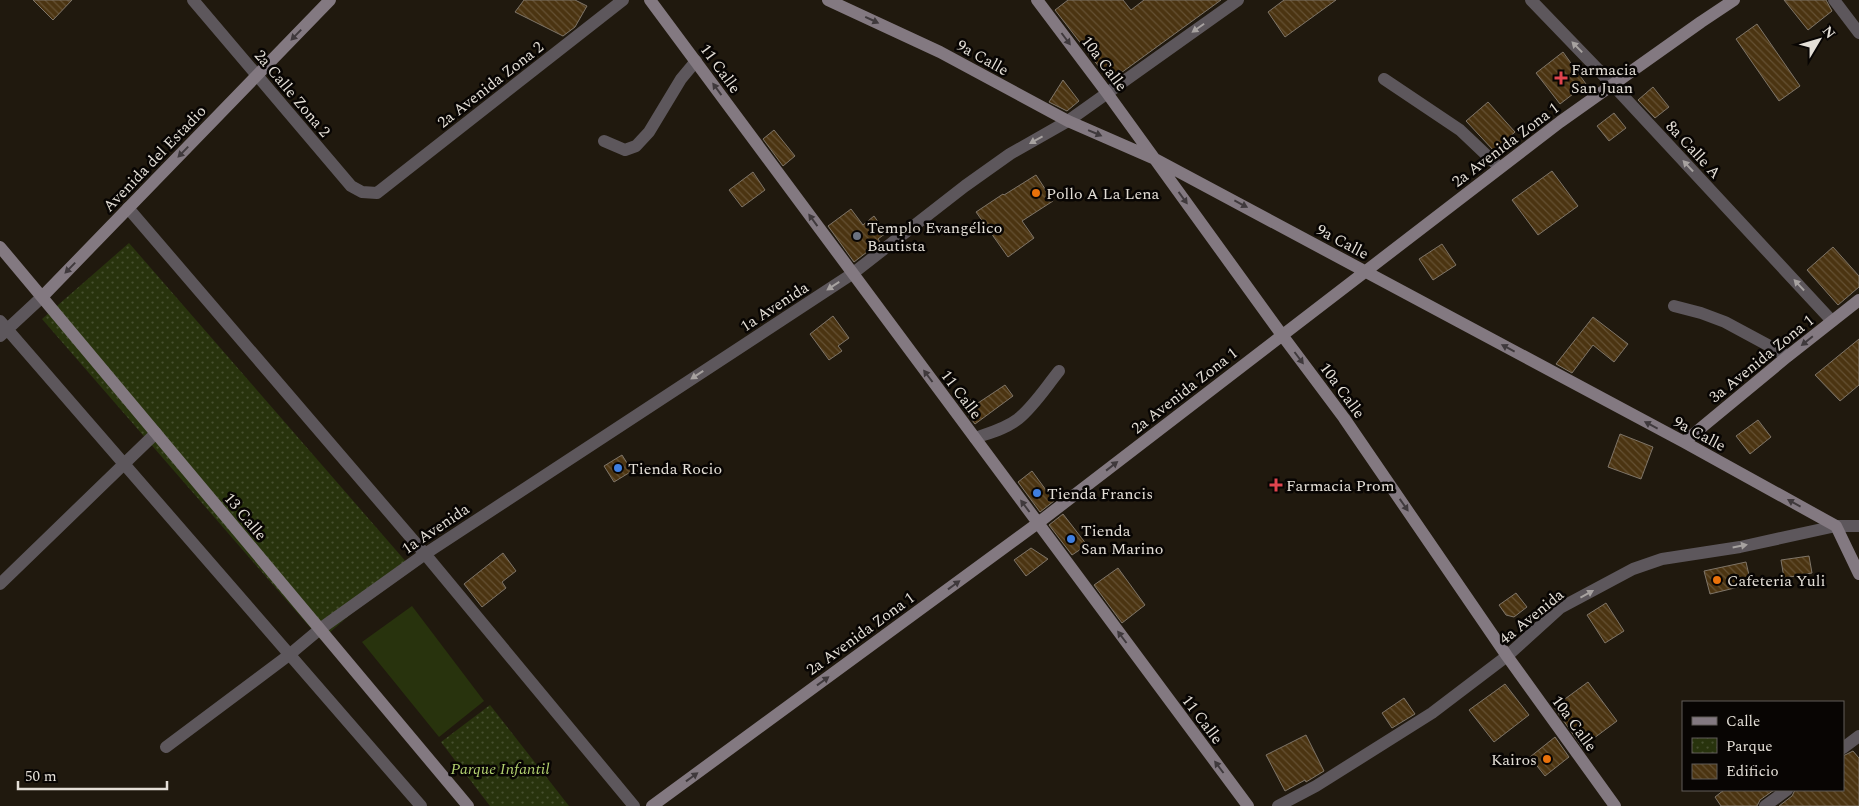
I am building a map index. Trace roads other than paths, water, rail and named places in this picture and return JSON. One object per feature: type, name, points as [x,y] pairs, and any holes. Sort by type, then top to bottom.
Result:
[{"type":"street","name":"2a Calle Zona 2","points":[[194,0],[351,186],[362,192],[377,193]]},
{"type":"street","name":"Avenida del Estadio","points":[[2,329],[42,297],[330,0]]},
{"type":"street","name":"2a Avenida Zona 2","points":[[377,193],[623,0]]},
{"type":"street","name":"11 Calle","points":[[650,0],[1248,806]]},
{"type":"street","name":"9a Calle","points":[[828,0],[940,52],[1068,121],[1155,159],[1684,442],[1836,526],[1859,526]]},
{"type":"street","name":"10a Calle","points":[[1037,0],[1344,418],[1507,656],[1615,806]]},
{"type":"street","name":"1a Avenida","points":[[166,747],[289,655],[320,629],[425,554],[852,274],[965,186],[1010,154],[1068,121],[1238,0]]},
{"type":"street","name":"8a Calle A","points":[[1531,0],[1612,84],[1832,321]]},
{"type":"street","name":"2a Avenida Zona 1","points":[[652,806],[1038,523],[1500,167],[1612,84],[1734,0]]},
{"type":"street","points":[[1834,0],[1859,33]]},
{"type":"street","points":[[604,141],[625,150],[636,146],[649,132],[681,80],[696,61]]},
{"type":"street","points":[[1384,79],[1460,130],[1500,167]]},
{"type":"street","points":[[128,208],[425,554],[634,806]]},
{"type":"street","name":"13 Calle","points":[[0,247],[468,806]]},
{"type":"street","name":"3a Avenida Zona 1","points":[[1684,442],[1859,300]]},
{"type":"street","points":[[1674,306],[1725,322],[1788,356]]},
{"type":"street","points":[[2,329],[124,464],[421,806]]},
{"type":"street","points":[[975,438],[1017,420],[1059,371]]},
{"type":"street","points":[[0,584],[156,433]]},
{"type":"street","points":[[1836,526],[1859,574]]},
{"type":"street","name":"4a Avenida","points":[[1278,806],[1316,786],[1432,713],[1507,656],[1560,608],[1632,569],[1662,559],[1740,547],[1836,526]]},
{"type":"street","points":[[1844,747],[1859,736]]},
{"type":"street","points":[[1765,806],[1786,791]]},
{"type":"place","name":"Farmacia San Juan","points":[[1561,78]]},
{"type":"place","name":"Pollo A La Lena","points":[[1036,193]]},
{"type":"place","name":"Templo Evangélico Bautista","points":[[857,236]]},
{"type":"place","name":"Tienda Rocio","points":[[618,468]]},
{"type":"place","name":"Farmacia Prom","points":[[1276,485]]},
{"type":"place","name":"Tienda Francis","points":[[1037,493]]},
{"type":"place","name":"Tienda San Marino","points":[[1071,539]]},
{"type":"place","name":"Cafeteria Yuli","points":[[1717,580]]},
{"type":"place","name":"Kairos","points":[[1547,759]]},
{"type":"park label","name":"Parque Infantil","points":[[500,768]]}]
